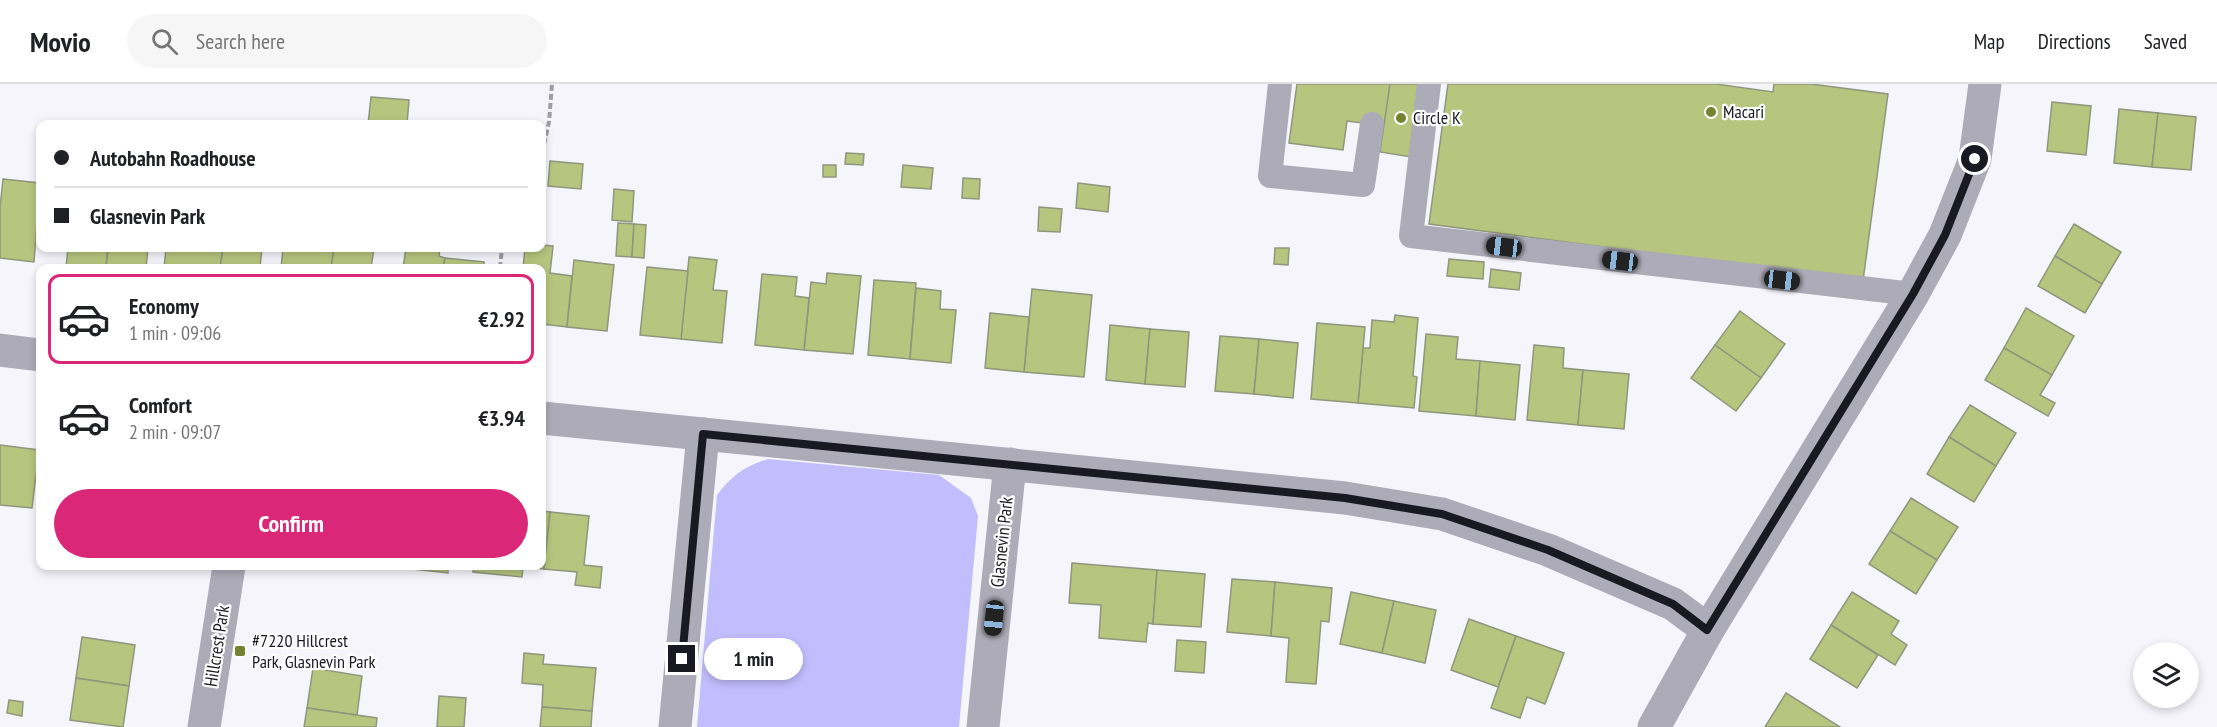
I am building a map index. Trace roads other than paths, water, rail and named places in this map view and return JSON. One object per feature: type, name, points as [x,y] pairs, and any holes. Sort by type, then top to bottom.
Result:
[{"type":"street","points":[[1653,727],[1707,630],[1913,294],[1945,235],[1975,159],[1985,84]]},
{"type":"street","points":[[0,350],[36,354]]},
{"type":"street","points":[[546,418],[1345,498],[1442,514],[1548,550],[1673,604],[1707,630]]},
{"type":"street","points":[[675,727],[703,434]]},
{"type":"street","name":"Glasnevin Park","points":[[983,727],[1010,464]]},
{"type":"street","name":"Hillcrest Park","points":[[204,727],[229,570]]},
{"type":"lane","points":[[1280,84],[1270,176],[1364,185],[1372,124]]},
{"type":"lane","points":[[1429,84],[1411,236],[1913,294]]},
{"type":"place","name":"Macari","points":[[1711,112]]},
{"type":"place","name":"Circle K","points":[[1401,118]]},
{"type":"place","name":"#7220 Hillcrest Park, Glasnevin Park","points":[[240,651]]}]
